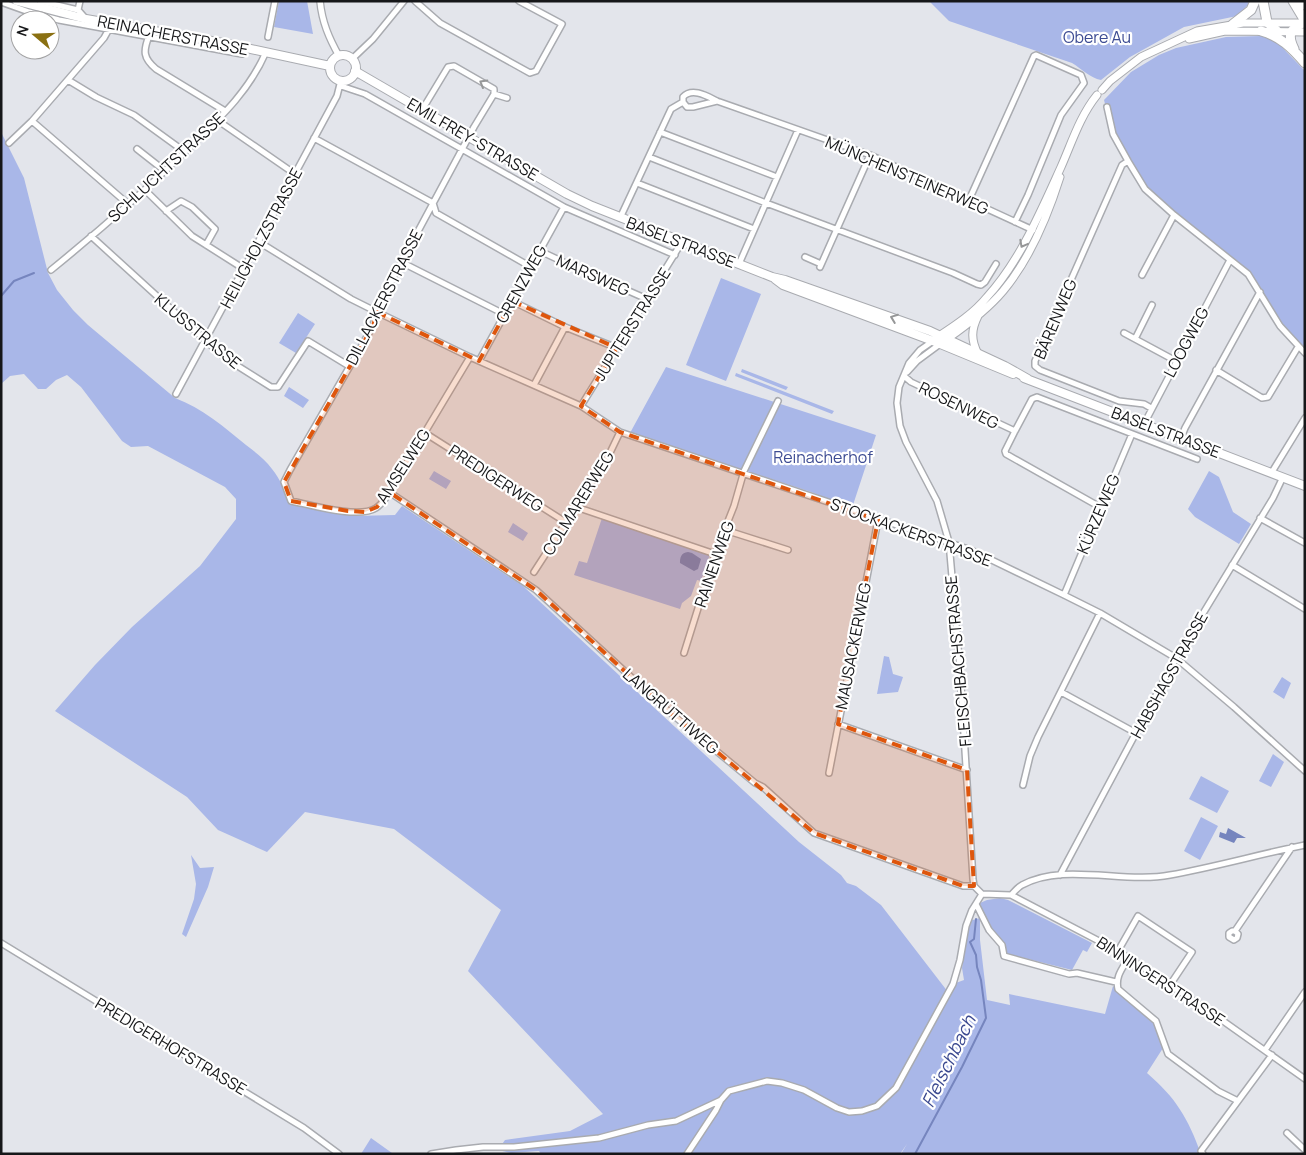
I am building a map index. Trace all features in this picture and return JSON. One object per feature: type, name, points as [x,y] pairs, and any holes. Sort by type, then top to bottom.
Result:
[{"type":"highway","points":[[1233,24],[1251,10],[1255,1]]},
{"type":"highway","points":[[1263,1],[1268,22],[1277,31]]},
{"type":"highway","points":[[1293,1],[1299,27],[1290,38],[1294,50]]},
{"type":"highway","points":[[1261,31],[1280,38],[1305,63]]},
{"type":"main road","name":"REINACHERSTRASSE","points":[[17,1],[86,18],[223,43],[330,66]]},
{"type":"main road","points":[[940,340],[978,316],[1010,282],[1034,231],[1079,122],[1110,81],[1127,67],[1155,49],[1204,29],[1233,24],[1268,22],[1299,27]]},
{"type":"main road","points":[[1155,49],[1224,31],[1277,31],[1299,27]]},
{"type":"main road","points":[[339,56],[347,56],[352,59],[355,71],[341,83],[332,75],[330,66],[333,60],[339,56]]},
{"type":"main road","name":"EMIL FREY-STRASSE","points":[[355,71],[567,194],[592,206]]},
{"type":"main road","name":"BASELSTRASSE","points":[[592,206],[772,277],[886,315],[1003,371],[1305,486]]},
{"type":"main road","points":[[940,340],[987,298],[1034,231]]},
{"type":"main road","name":"BASELSTRASSE","points":[[772,277],[783,284],[916,334],[940,340],[978,354],[1028,379]]},
{"type":"main road","points":[[978,316],[972,332],[978,354]]},
{"type":"street","points":[[40,1],[78,10],[86,18]]},
{"type":"street","points":[[78,10],[80,1]]},
{"type":"street","points":[[268,37],[275,1]]},
{"type":"street","points":[[320,1],[326,31],[339,56]]},
{"type":"street","points":[[352,59],[373,39],[404,1]]},
{"type":"street","points":[[415,1],[440,23],[530,73],[536,71],[562,24],[519,1]]},
{"type":"street","points":[[1,2],[37,14],[242,54]]},
{"type":"street","points":[[10,144],[68,80],[104,38],[109,29]]},
{"type":"street","points":[[149,36],[145,53],[148,62],[225,111]]},
{"type":"street","name":"SCHLUCHTSTRASSE","points":[[51,270],[146,190],[217,120],[257,72],[266,52]]},
{"type":"street","points":[[969,200],[1034,56],[1036,55],[1062,66],[1081,76],[1084,83],[1061,115],[1028,196],[1015,222]]},
{"type":"street","points":[[422,110],[448,67],[454,66],[494,89],[494,94],[507,98]]},
{"type":"street","points":[[68,80],[96,97],[134,115],[185,152]]},
{"type":"street","name":"HEILIGHOLZSTRASSE","points":[[176,394],[337,96],[341,83]]},
{"type":"street","name":"BASELSTRASSE","points":[[341,83],[365,94],[564,207],[675,255]]},
{"type":"street","name":"MÜNCHENSTEINERWEG","points":[[683,102],[683,97],[693,92],[870,155],[1034,231]]},
{"type":"street","name":"DILLACKERSTRASSE","points":[[284,482],[372,326],[379,304],[401,262],[494,94]]},
{"type":"street","points":[[620,218],[671,109],[683,102],[687,107],[693,107],[717,101]]},
{"type":"street","points":[[1107,107],[1113,134],[1145,189],[1174,215],[1248,274],[1280,326],[1305,353]]},
{"type":"street","points":[[217,120],[295,174]]},
{"type":"street","points":[[32,121],[128,204]]},
{"type":"street","points":[[739,264],[798,130]]},
{"type":"street","points":[[660,132],[778,177]]},
{"type":"street","points":[[314,138],[433,203],[436,213],[531,267]]},
{"type":"street","points":[[137,148],[165,171]]},
{"type":"street","points":[[805,257],[821,266],[870,155]]},
{"type":"street","points":[[649,157],[953,273],[977,284],[981,285],[985,282],[996,264]]},
{"type":"street","name":"BÄRENWEG","points":[[1128,162],[1122,165],[1035,361],[1035,366],[1040,370],[1119,401],[1144,404],[1152,408]]},
{"type":"street","points":[[637,183],[754,229]]},
{"type":"street","points":[[146,190],[192,236],[244,269]]},
{"type":"street","points":[[166,211],[181,201],[192,206],[216,229],[206,245]]},
{"type":"street","name":"GRENZWEG","points":[[479,361],[564,207]]},
{"type":"street","points":[[1142,275],[1174,215]]},
{"type":"street","name":"KLUSSTRASSE","points":[[91,236],[225,358],[271,387],[278,387],[308,341],[349,366]]},
{"type":"street","name":"STOCKACKERSTRASSE","points":[[259,242],[377,312],[470,357],[581,406],[620,432],[971,550],[1100,613],[1176,658],[1305,771]]},
{"type":"street","name":"JUPITERSTRASSE","points":[[581,406],[682,242]]},
{"type":"street","name":"MARSWEG","points":[[540,251],[646,298]]},
{"type":"street","name":"LOOGWEG","points":[[1144,424],[1230,260]]},
{"type":"street","points":[[401,262],[504,314]]},
{"type":"street","points":[[1181,438],[1184,428],[1260,292]]},
{"type":"street","points":[[512,301],[564,327],[616,348]]},
{"type":"street","points":[[1135,339],[1152,305]]},
{"type":"street","points":[[534,384],[564,327]]},
{"type":"street","points":[[916,334],[920,342],[920,350]]},
{"type":"street","points":[[1124,334],[1176,361]]},
{"type":"street","name":"FLEISCHBACHSTRASSE","points":[[940,340],[920,350],[909,364],[899,387],[897,404],[900,426],[906,442],[937,501],[949,542],[974,886]]},
{"type":"street","name":"FLEISCHBACHSTRASSE","points":[[904,376],[940,340]]},
{"type":"street","points":[[1216,370],[1262,398],[1268,397],[1298,347]]},
{"type":"street","name":"AMSELWEG","points":[[284,482],[291,501],[348,511],[365,512],[377,507],[389,492],[470,357]]},
{"type":"street","name":"ROSENWEG","points":[[904,376],[918,385],[1015,431]]},
{"type":"street","name":"ROSENWEG","points":[[1100,508],[1006,454],[1005,451],[1032,399],[1037,397],[1197,459]]},
{"type":"street","name":"RAINENWEG","points":[[684,653],[715,554],[725,530],[743,474],[778,401]]},
{"type":"street","points":[[1272,472],[1305,418]]},
{"type":"street","name":"COLMARERWEG","points":[[534,572],[607,458],[620,432]]},
{"type":"street","name":"PREDIGERWEG","points":[[425,433],[567,523]]},
{"type":"street","name":"KÜRZEWEG","points":[[1064,595],[1132,434]]},
{"type":"street","name":"HABSHAGSTRASSE","points":[[1060,875],[1176,658],[1283,477]]},
{"type":"street","name":"LANGRÜTTIWEG","points":[[389,492],[526,583],[667,710],[755,783],[763,787],[814,833],[963,886],[974,886]]},
{"type":"street","points":[[576,507],[715,554]]},
{"type":"street","points":[[1260,518],[1305,543]]},
{"type":"street","name":"MAUSACKERWEG","points":[[829,773],[878,520]]},
{"type":"street","points":[[725,530],[788,550]]},
{"type":"street","points":[[1232,565],[1305,609]]},
{"type":"street","points":[[1023,786],[1030,756],[1100,613]]},
{"type":"street","points":[[1061,692],[1136,734]]},
{"type":"street","points":[[838,724],[967,770]]},
{"type":"street","points":[[974,886],[982,894],[1011,895],[1021,886],[1028,883],[1060,875],[1083,874],[1140,878],[1169,876],[1305,845]]},
{"type":"street","points":[[1235,931],[1292,847]]},
{"type":"street","points":[[687,1154],[729,1090],[767,1081],[782,1083],[804,1090],[837,1108],[849,1112],[862,1111],[877,1106],[896,1088],[953,984],[960,960],[966,926],[972,910],[982,894]]},
{"type":"street","name":"BINNINGERSTRASSE","points":[[1011,895],[1129,957],[1305,1079]]},
{"type":"street","points":[[976,904],[990,930],[1002,945],[1004,956],[1069,974],[1077,973],[1116,982]]},
{"type":"street","points":[[1118,951],[1138,916],[1192,952],[1170,985]]},
{"type":"street","name":"PREDIGERHOFSTRASSE","points":[[1,942],[304,1128],[339,1154]]},
{"type":"street","points":[[1129,957],[1118,975],[1116,982],[1118,989],[1156,1021],[1168,1054],[1218,1091],[1238,1102]]},
{"type":"street","points":[[1265,1050],[1305,992]]},
{"type":"street","points":[[1202,1152],[1272,1055]]},
{"type":"street","points":[[431,1154],[483,1147],[514,1147],[599,1138],[648,1126],[676,1122],[721,1100]]},
{"type":"street","points":[[1287,1133],[1305,1150]]},
{"type":"highlighted area","points":[[512,301],[617,348],[581,406],[620,432],[878,520],[838,724],[967,770],[974,886],[963,886],[814,833],[667,710],[536,590],[389,492],[377,507],[365,512],[348,511],[291,501],[284,482],[373,326],[377,312],[479,361]]},
{"type":"green space","points":[[279,1],[307,1],[313,34],[274,27]]},
{"type":"green space","name":"Obere Au","points":[[929,1],[1248,1],[1248,5],[1237,16],[1184,27],[1130,57],[1101,80],[1072,63],[949,21]]},
{"type":"green space","points":[[1261,36],[1277,42],[1305,71],[1305,353],[1280,326],[1248,274],[1145,189],[1113,134],[1104,100],[1131,72],[1159,55],[1176,48],[1226,37]]},
{"type":"green space","points":[[1,132],[24,178],[48,273],[57,290],[88,325],[175,398],[212,418],[263,459],[280,481],[289,503],[355,516],[395,515],[402,506],[523,586],[799,842],[841,875],[847,883],[856,886],[881,905],[948,992],[953,984],[964,980],[962,968],[969,921],[980,918],[980,940],[987,1000],[1010,1005],[1009,994],[1105,1014],[1113,986],[1147,1015],[1155,1025],[1163,1048],[1147,1073],[1166,1091],[1180,1109],[1201,1154],[901,1154],[907,1144],[900,1154],[541,1154],[539,1151],[511,1153],[498,1150],[505,1140],[570,1131],[603,1114],[468,971],[501,910],[394,829],[305,812],[267,852],[218,830],[187,797],[55,711],[95,665],[132,627],[200,566],[236,519],[236,499],[225,487],[148,446],[131,447],[122,441],[81,387],[67,375],[56,380],[46,389],[38,389],[24,374],[10,376],[1,384]]},
{"type":"green space","points":[[721,278],[761,294],[726,381],[686,365]]},
{"type":"green space","points":[[298,313],[315,324],[296,353],[279,343]]},
{"type":"green space","name":"Reinacherhof","points":[[666,367],[876,435],[852,508],[811,492],[630,433]]},
{"type":"green space","points":[[742,369],[788,387],[786,390],[741,372]]},
{"type":"green space","points":[[736,373],[834,411],[832,414],[735,376]]},
{"type":"green space","points":[[289,387],[309,400],[303,408],[284,396]]},
{"type":"green space","points":[[434,471],[451,481],[446,489],[429,479]]},
{"type":"green space","points":[[1209,471],[1219,477],[1233,512],[1251,524],[1239,544],[1195,517],[1188,509]]},
{"type":"green space","points":[[602,518],[710,554],[701,581],[697,580],[691,596],[682,603],[680,609],[574,575],[579,561],[587,563]]},
{"type":"green space","points":[[513,523],[528,533],[523,541],[508,532]]},
{"type":"green space","points":[[884,656],[889,657],[893,674],[903,677],[898,692],[877,694]]},
{"type":"green space","points":[[1282,677],[1291,683],[1284,699],[1273,692]]},
{"type":"green space","points":[[1273,754],[1284,762],[1271,787],[1259,781]]},
{"type":"green space","points":[[1201,776],[1229,791],[1217,813],[1189,799]]},
{"type":"green space","points":[[1201,817],[1218,826],[1200,860],[1184,851]]},
{"type":"green space","points":[[191,855],[200,868],[214,867],[208,887],[186,937],[182,934],[194,899],[196,884]]},
{"type":"green space","points":[[1000,898],[1008,900],[1092,943],[1087,952],[1083,950],[1072,970],[1004,953],[982,914],[980,903]]},
{"type":"green space","points":[[371,1138],[392,1153],[392,1154],[361,1154]]},
{"type":"shaded area","points":[[688,552],[701,559],[698,569],[694,571],[680,563],[681,556]]},
{"type":"shaded area","points":[[1228,828],[1246,838],[1237,838],[1234,843],[1219,837],[1220,832],[1226,834]]},
{"type":"waterway","points":[[1,296],[14,281],[34,273]]},
{"type":"waterway","name":"Fleischbach","points":[[915,1154],[986,1018],[976,955],[970,942],[974,939],[976,919]]}]
